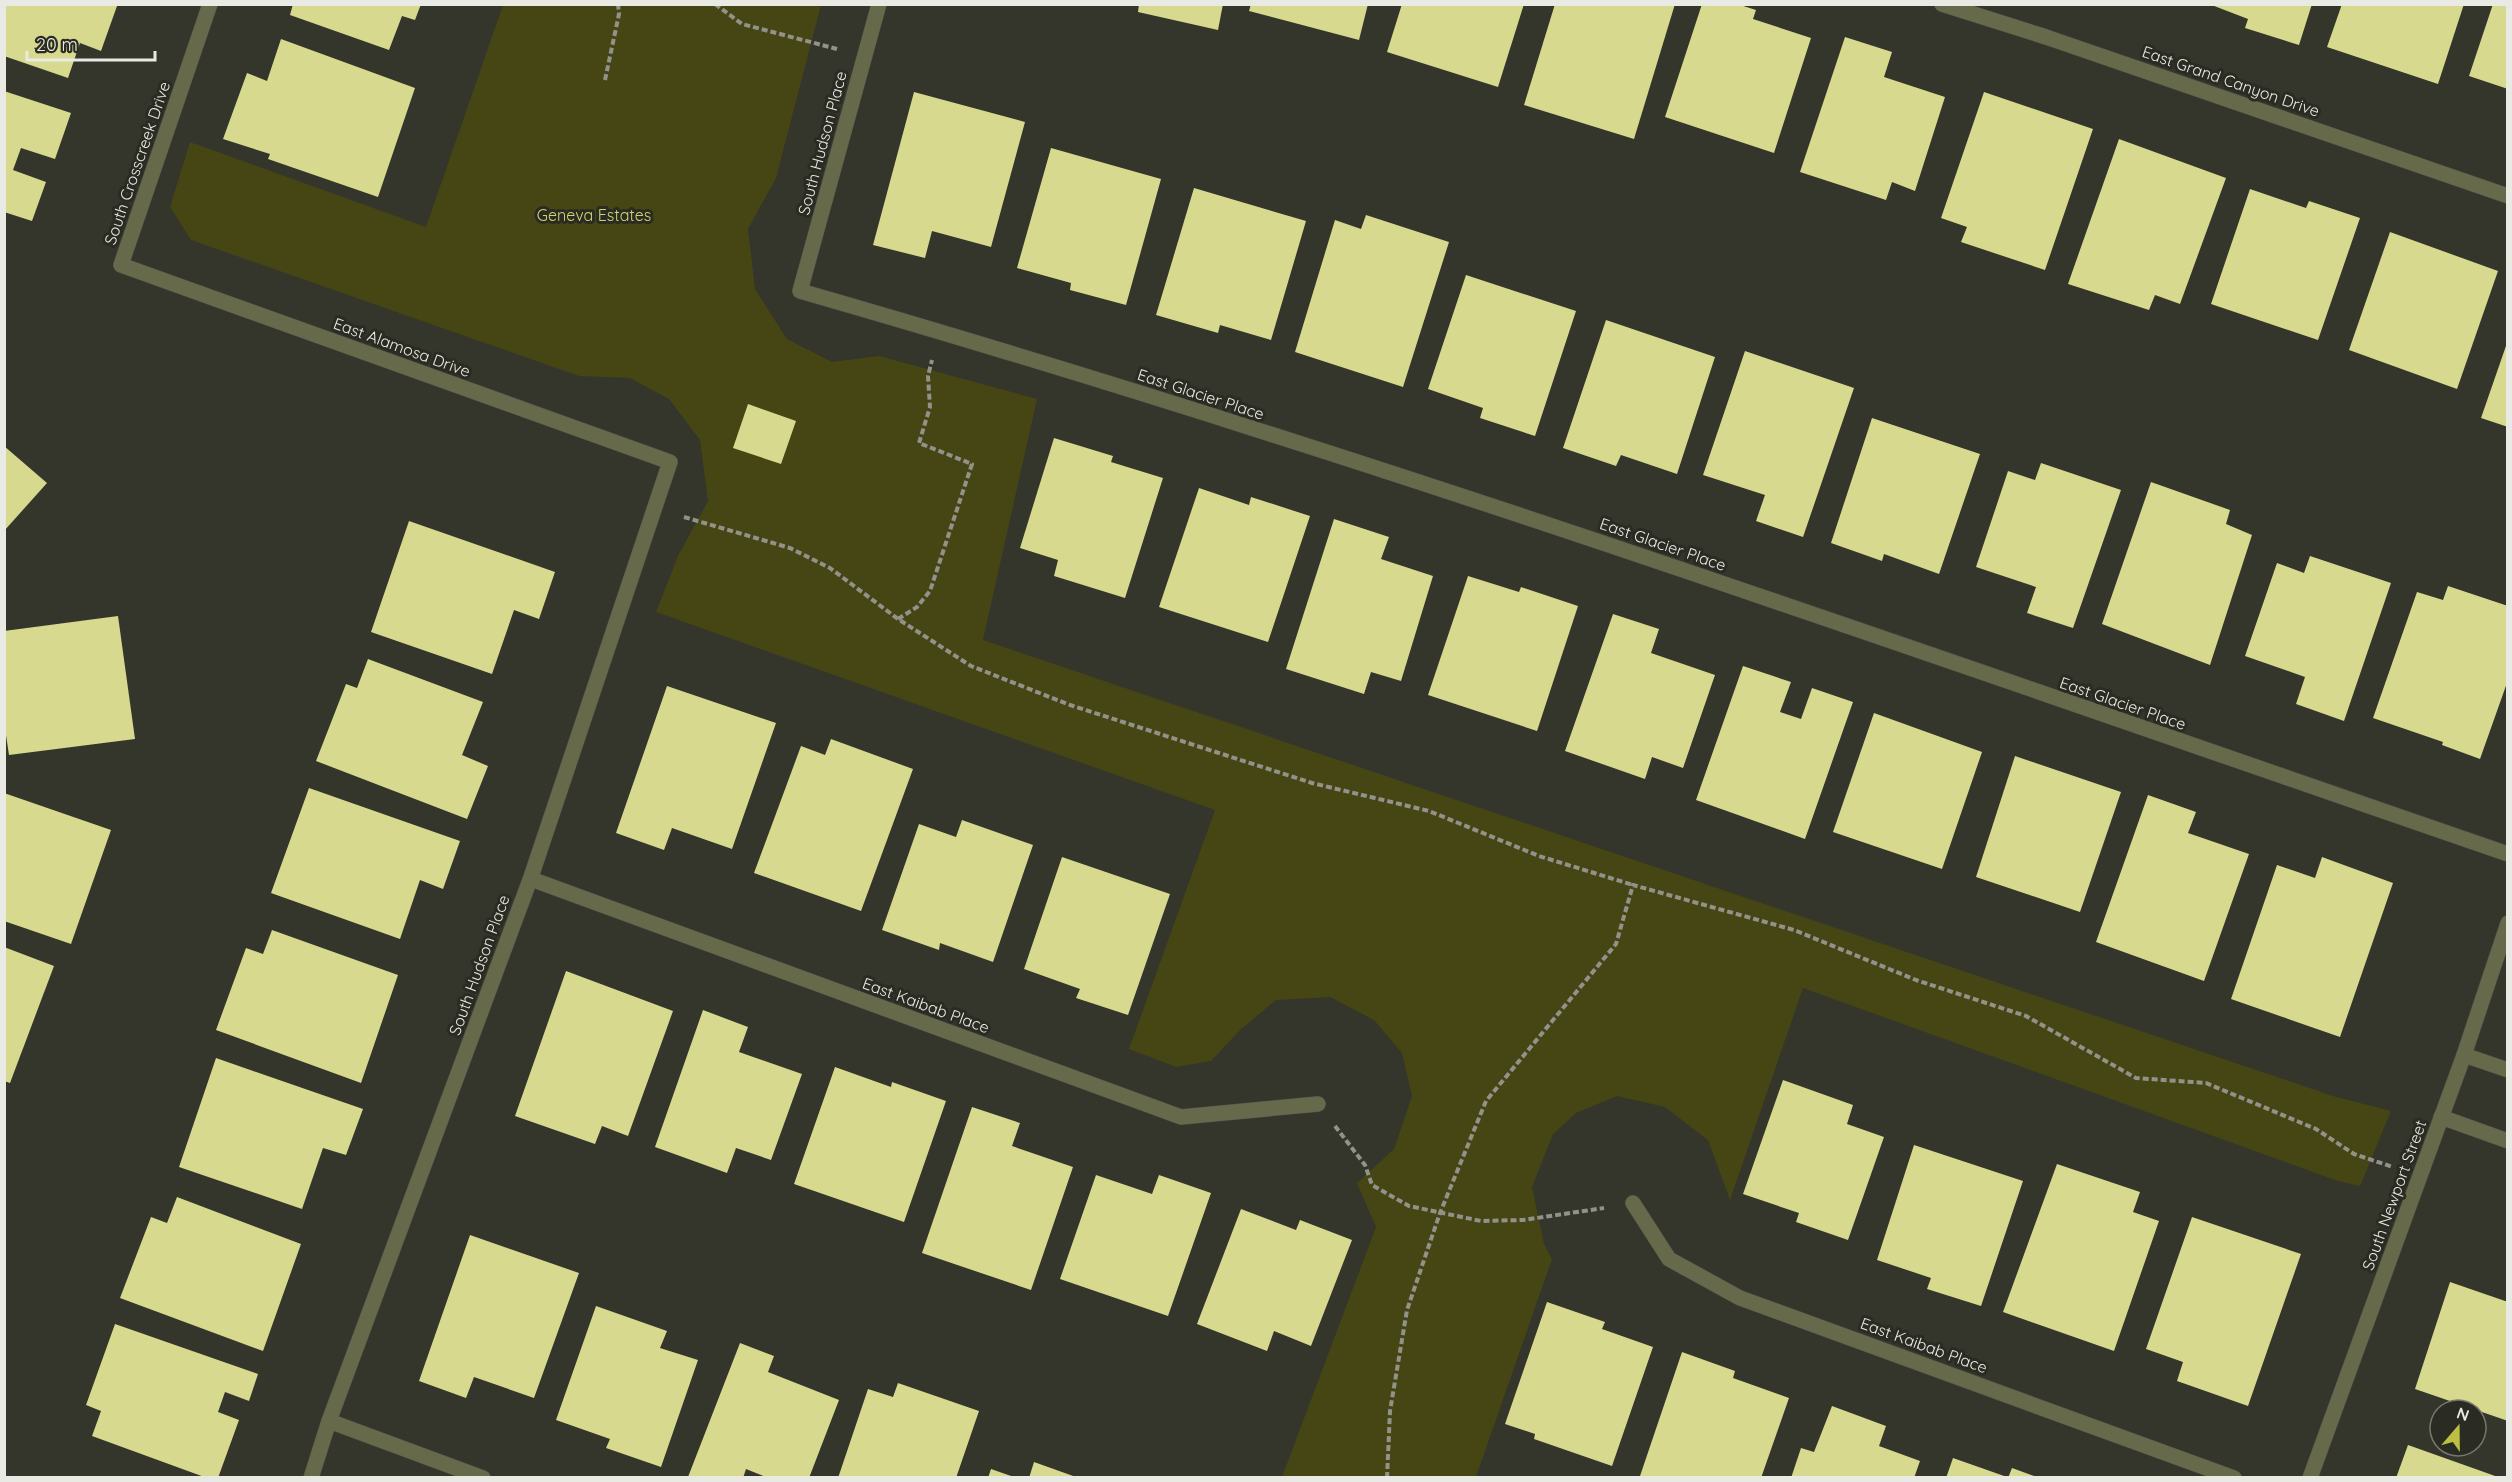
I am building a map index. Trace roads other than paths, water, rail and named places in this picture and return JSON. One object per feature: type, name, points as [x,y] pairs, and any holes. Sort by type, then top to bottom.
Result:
[{"type":"street","name":"South Crosscreek Drive","points":[[121,266],[210,4]]},
{"type":"street","name":"South Hudson Place","points":[[800,291],[879,4]]},
{"type":"street","name":"East Grand Canyon Drive","points":[[1942,4],[2046,37],[2508,196]]},
{"type":"street","name":"East Alamosa Drive","points":[[121,266],[670,462]]},
{"type":"street","name":"East Glacier Place","points":[[800,291],[939,331],[1549,524],[2508,854]]},
{"type":"street","name":"South Hudson Place","points":[[311,1478],[329,1421],[531,879],[670,462]]},
{"type":"street","name":"East Kaibab Place","points":[[531,879],[1181,1117],[1318,1104]]},
{"type":"street","name":"South Newport Street","points":[[2310,1478],[2464,1055],[2508,923]]},
{"type":"street","points":[[2464,1055],[2508,1070]]},
{"type":"street","points":[[2441,1117],[2508,1141]]},
{"type":"street","name":"East Kaibab Place","points":[[1633,1203],[1669,1259],[1740,1298],[2234,1478]]},
{"type":"street","points":[[329,1421],[483,1478]]},
{"type":"park label","name":"Geneva Estates","points":[[594,215]]}]
